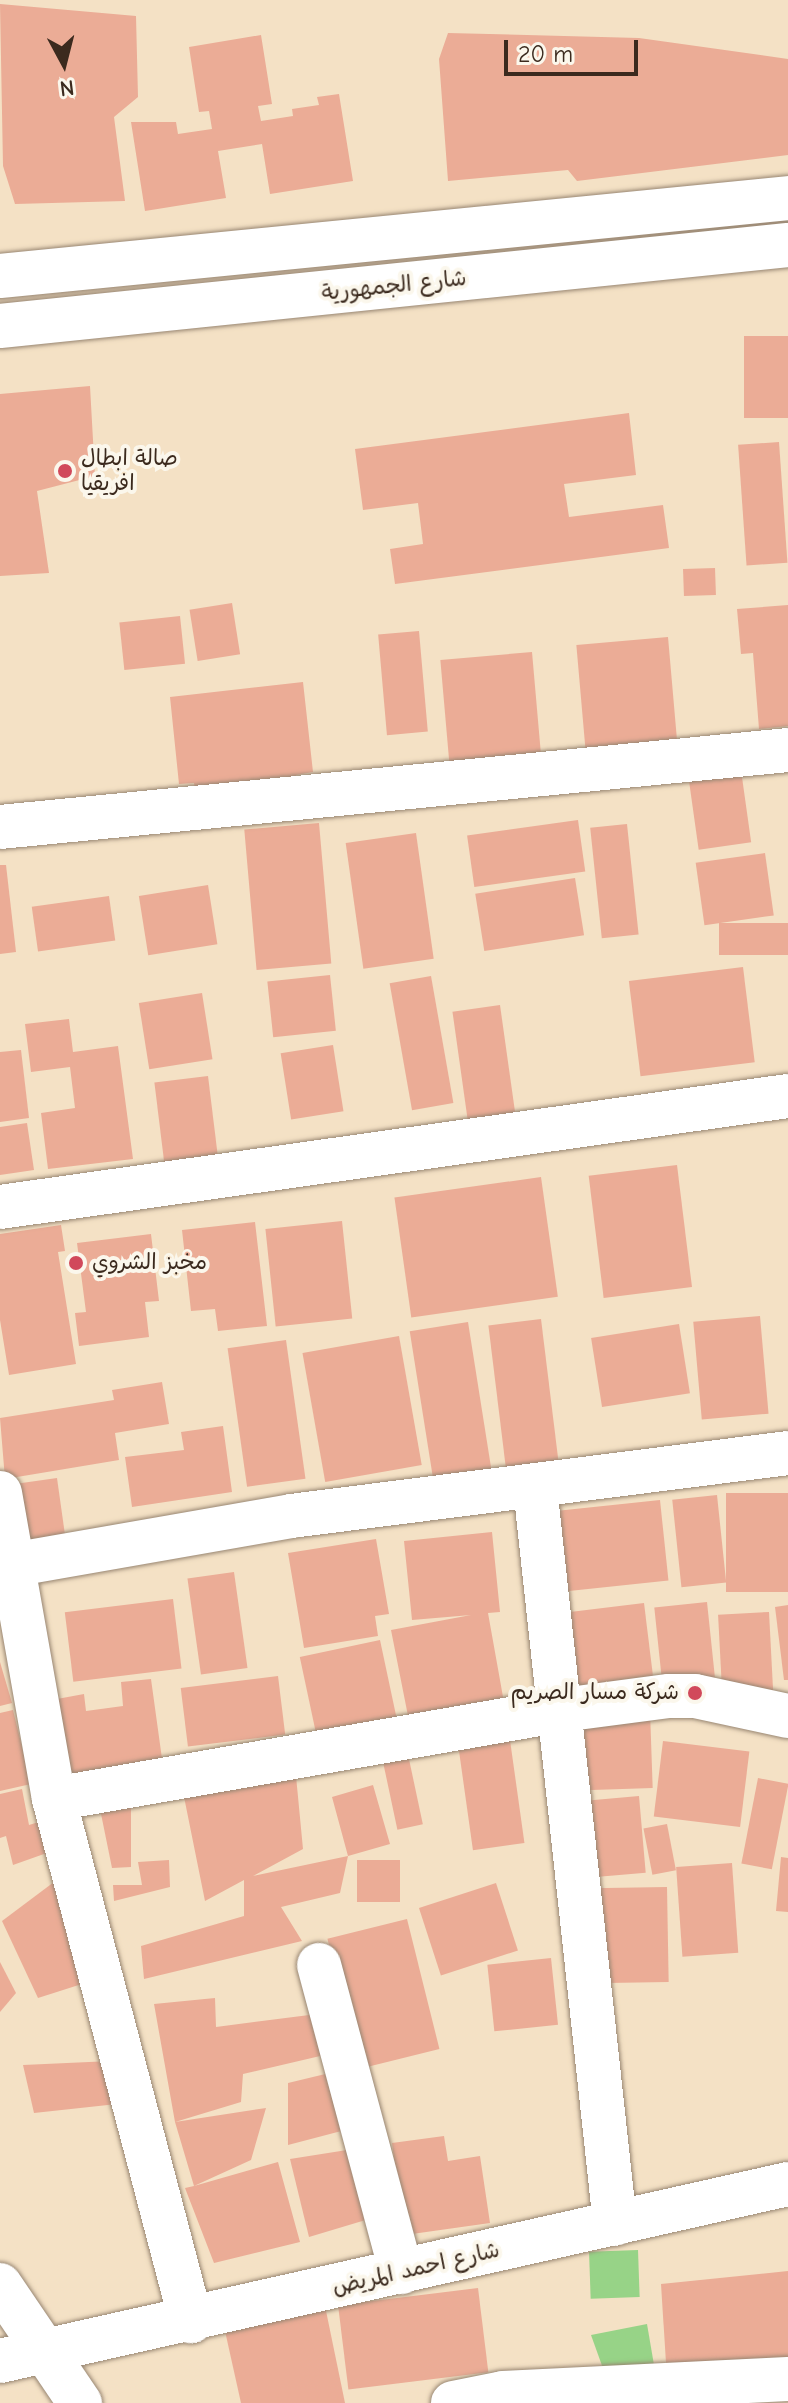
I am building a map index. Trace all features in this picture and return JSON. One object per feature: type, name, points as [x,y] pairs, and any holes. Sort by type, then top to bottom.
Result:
[{"type":"street","points":[[0,276],[788,198]]},
{"type":"street","name":"شارع الجمهورية","points":[[0,326],[788,245]]},
{"type":"street","points":[[0,827],[788,750]]},
{"type":"street","points":[[0,1207],[788,1096]]},
{"type":"street","points":[[5,1568],[291,1516],[788,1453]]},
{"type":"street","points":[[535,1487],[562,1710],[615,2224]]},
{"type":"street","points":[[0,1493],[5,1568],[54,1799],[191,2321]]},
{"type":"street","points":[[54,1799],[562,1710],[695,1696],[788,1716]]},
{"type":"street","points":[[319,1965],[401,2272]]},
{"type":"street","name":"شارع احمد المريض","points":[[0,2361],[45,2354],[788,2184]]},
{"type":"street","points":[[0,2285],[80,2403]]},
{"type":"street","points":[[453,2403],[503,2393],[788,2379]]},
{"type":"green space","points":[[638,2250],[640,2297],[591,2299],[589,2252]]},
{"type":"green space","points":[[647,2324],[654,2365],[605,2374],[591,2335]]},
{"type":"building","points":[[0,4],[136,16],[138,97],[114,117],[125,201],[15,204],[3,166]]},
{"type":"building","points":[[448,33],[639,38],[788,59],[788,155],[577,181],[568,170],[448,181],[439,59]]},
{"type":"building","points":[[261,35],[272,104],[258,106],[261,121],[293,116],[292,109],[319,105],[317,97],[339,94],[353,181],[270,194],[262,144],[218,151],[226,198],[145,211],[131,122],[176,122],[178,134],[212,129],[209,111],[199,112],[189,47]]},
{"type":"building","points":[[744,336],[788,336],[788,418],[744,418]]},
{"type":"building","points":[[90,386],[95,476],[37,491],[49,573],[0,576],[0,394]]},
{"type":"building","points":[[629,413],[636,475],[564,484],[569,517],[663,505],[669,548],[395,584],[390,549],[423,544],[418,503],[363,510],[355,449]]},
{"type":"building","points":[[779,442],[787,563],[747,566],[738,445]]},
{"type":"building","points":[[715,568],[716,595],[684,596],[683,569]]},
{"type":"building","points":[[232,603],[240,654],[198,661],[190,610]]},
{"type":"building","points":[[788,605],[788,726],[759,729],[753,653],[741,654],[737,609]]},
{"type":"building","points":[[180,616],[185,664],[124,670],[119,622]]},
{"type":"building","points":[[419,631],[428,732],[387,735],[378,635]]},
{"type":"building","points":[[668,637],[677,746],[586,754],[576,645]]},
{"type":"building","points":[[532,652],[541,760],[450,768],[440,660]]},
{"type":"building","points":[[303,682],[313,772],[296,775],[297,789],[196,800],[194,783],[179,784],[170,697]]},
{"type":"building","points":[[741,770],[751,842],[699,850],[689,777]]},
{"type":"building","points":[[578,820],[585,871],[474,887],[467,836]]},
{"type":"building","points":[[319,823],[331,963],[257,970],[244,830]]},
{"type":"building","points":[[627,824],[639,934],[602,938],[590,828]]},
{"type":"building","points":[[416,833],[434,959],[363,969],[346,843]]},
{"type":"building","points":[[765,853],[774,915],[704,925],[696,863]]},
{"type":"building","points":[[0,865],[6,865],[16,952],[0,954]]},
{"type":"building","points":[[575,878],[584,935],[484,951],[475,894]]},
{"type":"building","points":[[208,885],[217,944],[148,955],[139,896]]},
{"type":"building","points":[[109,896],[115,941],[38,951],[32,907]]},
{"type":"building","points":[[719,923],[788,923],[788,955],[719,955]]},
{"type":"building","points":[[743,967],[755,1062],[641,1076],[629,981]]},
{"type":"building","points":[[330,975],[336,1031],[273,1037],[267,982]]},
{"type":"building","points":[[431,976],[453,1103],[412,1110],[390,983]]},
{"type":"building","points":[[202,993],[212,1059],[149,1069],[139,1003]]},
{"type":"building","points":[[500,1005],[516,1120],[469,1127],[452,1012]]},
{"type":"building","points":[[69,1019],[73,1052],[118,1046],[133,1159],[48,1169],[41,1113],[75,1108],[70,1067],[31,1072],[25,1024]]},
{"type":"building","points":[[333,1045],[343,1111],[291,1119],[281,1053]]},
{"type":"building","points":[[21,1050],[29,1118],[0,1122],[0,1052]]},
{"type":"building","points":[[208,1076],[218,1158],[165,1165],[154,1083]]},
{"type":"building","points":[[27,1123],[34,1170],[0,1175],[0,1127]]},
{"type":"building","points":[[677,1165],[692,1287],[604,1298],[589,1176]]},
{"type":"building","points":[[541,1177],[558,1297],[411,1317],[394,1198]]},
{"type":"building","points":[[342,1221],[352,1318],[276,1327],[265,1229]]},
{"type":"building","points":[[255,1222],[267,1326],[218,1331],[215,1309],[191,1311],[182,1230]]},
{"type":"building","points":[[61,1225],[65,1251],[58,1252],[76,1364],[9,1375],[0,1320],[0,1234]]},
{"type":"building","points":[[151,1234],[159,1301],[145,1302],[149,1337],[79,1346],[75,1313],[86,1312],[77,1243]]},
{"type":"building","points":[[760,1316],[769,1414],[702,1419],[693,1322]]},
{"type":"building","points":[[541,1319],[559,1463],[506,1469],[488,1325]]},
{"type":"building","points":[[468,1322],[493,1477],[434,1486],[410,1331]]},
{"type":"building","points":[[679,1324],[690,1393],[602,1407],[591,1338]]},
{"type":"building","points":[[399,1336],[422,1465],[325,1482],[302,1353]]},
{"type":"building","points":[[286,1340],[305,1479],[247,1487],[228,1348]]},
{"type":"building","points":[[162,1382],[169,1424],[115,1433],[119,1460],[5,1479],[0,1418],[114,1400],[112,1390]]},
{"type":"building","points":[[223,1426],[232,1492],[132,1507],[125,1457],[184,1450],[181,1432]]},
{"type":"building","points":[[57,1478],[66,1542],[19,1549],[9,1485]]},
{"type":"building","points":[[726,1493],[788,1493],[788,1592],[726,1592]]},
{"type":"building","points":[[717,1495],[726,1583],[681,1587],[672,1500]]},
{"type":"building","points":[[660,1500],[668,1581],[550,1593],[542,1512]]},
{"type":"building","points":[[492,1532],[500,1612],[488,1613],[505,1708],[410,1726],[391,1630],[471,1615],[412,1620],[404,1541]]},
{"type":"building","points":[[376,1539],[389,1614],[375,1616],[378,1636],[304,1648],[288,1553]]},
{"type":"building","points":[[234,1572],[247,1668],[201,1675],[187,1579]]},
{"type":"building","points":[[173,1599],[182,1668],[73,1682],[65,1612]]},
{"type":"building","points":[[707,1602],[716,1684],[663,1689],[654,1608]]},
{"type":"building","points":[[644,1603],[654,1688],[566,1699],[556,1614]]},
{"type":"building","points":[[788,1605],[788,1680],[784,1680],[775,1607]]},
{"type":"building","points":[[769,1612],[773,1697],[723,1700],[718,1615]]},
{"type":"building","points":[[380,1640],[397,1720],[317,1737],[300,1657]]},
{"type":"building","points":[[0,1662],[12,1703],[0,1706]]},
{"type":"building","points":[[278,1676],[285,1735],[188,1747],[181,1688]]},
{"type":"building","points":[[151,1679],[163,1766],[68,1779],[57,1699],[84,1694],[86,1711],[123,1706],[121,1682]]},
{"type":"building","points":[[13,1710],[31,1784],[0,1791],[0,1713]]},
{"type":"building","points":[[650,1711],[653,1788],[577,1791],[574,1714]]},
{"type":"building","points":[[509,1733],[524,1843],[473,1850],[458,1740]]},
{"type":"building","points":[[663,1741],[749,1752],[740,1827],[654,1816]]},
{"type":"building","points":[[406,1745],[423,1824],[397,1830],[381,1750]]},
{"type":"building","points":[[294,1755],[303,1849],[253,1876],[348,1856],[340,1893],[281,1907],[302,1941],[144,1979],[141,1946],[244,1916],[244,1880],[205,1901],[179,1772]]},
{"type":"building","points":[[758,1778],[788,1784],[772,1869],[741,1863]]},
{"type":"building","points":[[373,1785],[390,1844],[348,1856],[332,1797]]},
{"type":"building","points":[[22,1789],[29,1825],[42,1821],[58,1849],[13,1865],[6,1836],[0,1838],[0,1794]]},
{"type":"building","points":[[131,1796],[131,1867],[112,1868],[98,1799]]},
{"type":"building","points":[[639,1796],[646,1873],[584,1878],[577,1801]]},
{"type":"building","points":[[667,1824],[676,1870],[652,1875],[643,1829]]},
{"type":"building","points":[[781,1857],[788,1858],[788,1912],[776,1911]]},
{"type":"building","points":[[169,1860],[170,1887],[114,1901],[113,1885],[142,1885],[138,1862]]},
{"type":"building","points":[[357,1860],[400,1860],[400,1902],[357,1902]]},
{"type":"building","points":[[732,1863],[738,1953],[682,1957],[676,1867]]},
{"type":"building","points":[[66,1873],[85,1983],[38,1998],[2,1921]]},
{"type":"building","points":[[496,1883],[518,1951],[441,1976],[419,1908]]},
{"type":"building","points":[[667,1887],[669,1982],[592,1983],[590,1888]]},
{"type":"building","points":[[407,1919],[439,2049],[360,2069],[327,1939]]},
{"type":"building","points":[[551,1958],[558,2025],[494,2031],[487,1965]]},
{"type":"building","points":[[0,1962],[16,1993],[0,2012]]},
{"type":"building","points":[[215,1998],[216,2027],[325,2013],[333,2053],[243,2074],[241,2102],[175,2122],[154,2004]]},
{"type":"building","points":[[111,2061],[117,2104],[34,2113],[23,2065]]},
{"type":"building","points":[[342,2070],[349,2129],[288,2145],[288,2083]]},
{"type":"building","points":[[266,2108],[251,2160],[194,2186],[175,2122]]},
{"type":"building","points":[[444,2136],[448,2161],[480,2156],[490,2223],[412,2234],[409,2215],[390,2217],[397,2182],[392,2143]]},
{"type":"building","points":[[366,2147],[379,2216],[309,2237],[290,2159]]},
{"type":"building","points":[[278,2162],[300,2242],[214,2263],[185,2188]]},
{"type":"building","points":[[788,2271],[788,2360],[666,2363],[661,2284]]},
{"type":"building","points":[[478,2288],[488,2372],[348,2390],[338,2305]]},
{"type":"building","points":[[325,2306],[345,2403],[241,2403],[225,2331]]},
{"type":"place","name":"صالة ابطال افريقيا","points":[[65,471]]},
{"type":"place","name":"مخبز الشروي","points":[[76,1263]]},
{"type":"place","name":"شركة مسار الصريم","points":[[695,1693]]}]
